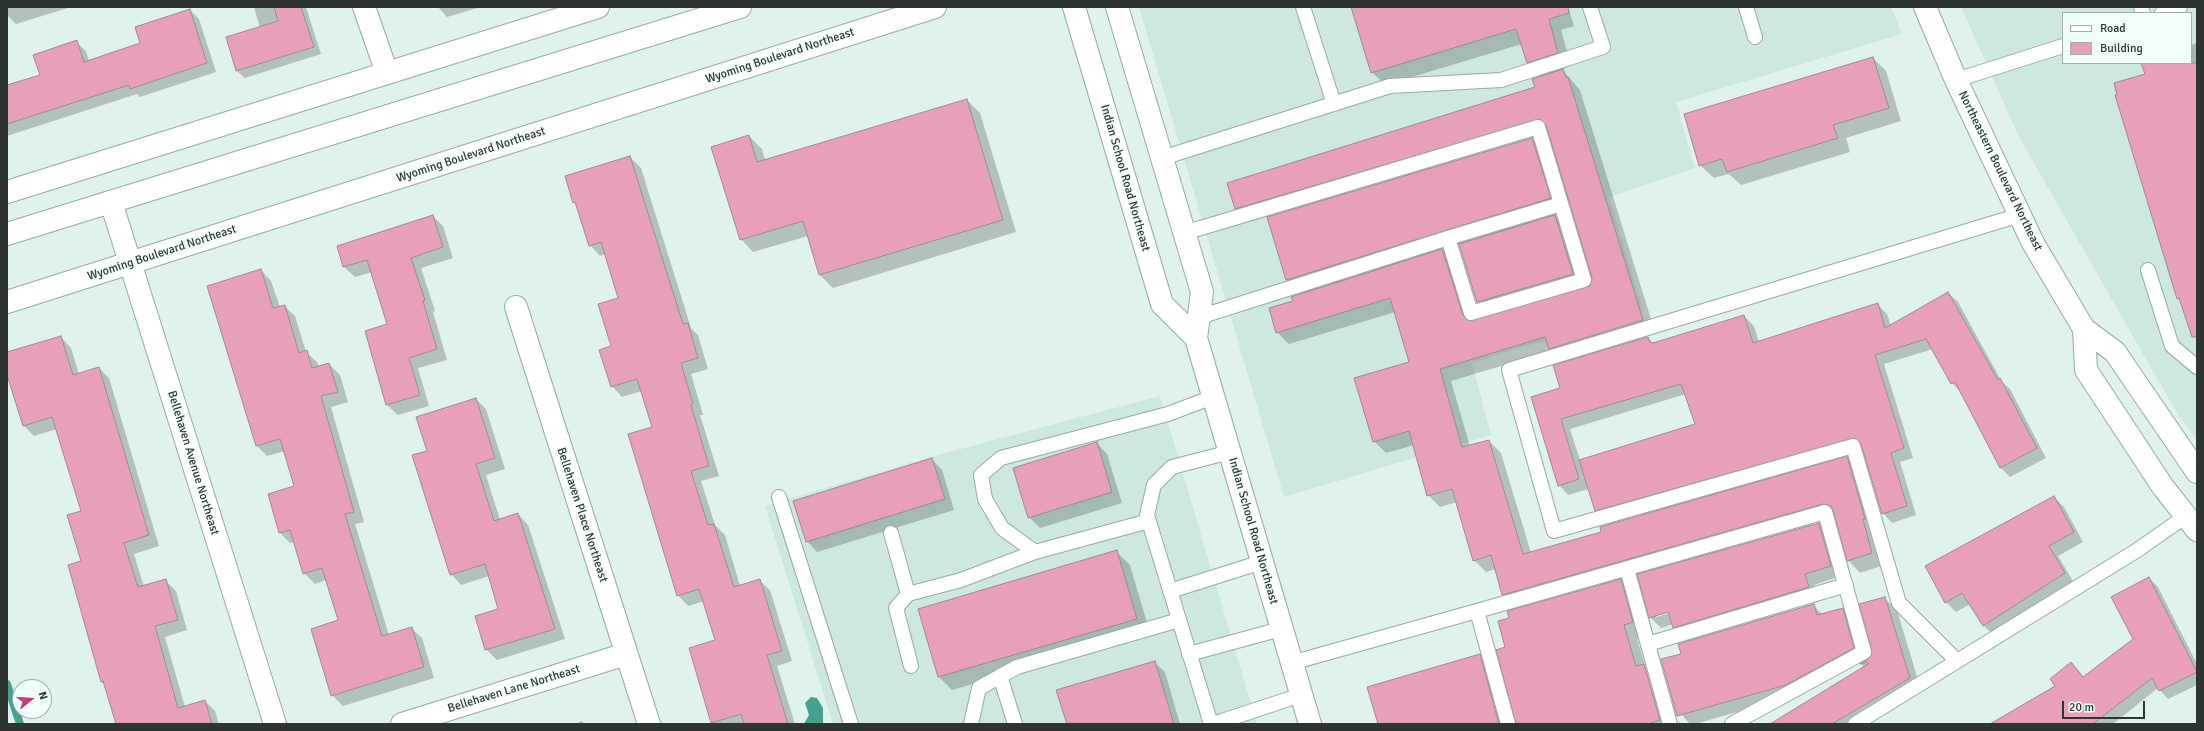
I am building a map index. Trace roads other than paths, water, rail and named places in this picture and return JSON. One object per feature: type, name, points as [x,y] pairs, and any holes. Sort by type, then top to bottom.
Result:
[{"type":"street","points":[[364,7],[387,73]]},
{"type":"street","points":[[7,192],[598,7]]},
{"type":"street","points":[[7,234],[740,7]]},
{"type":"street","name":"Wyoming Boulevard Northeast","points":[[7,302],[935,7]]},
{"type":"street","name":"Indian School Road Northeast","points":[[1074,7],[1162,304],[1198,328]]},
{"type":"street","name":"Indian School Road Northeast","points":[[1117,7],[1202,292],[1198,328],[1213,397],[1310,724]]},
{"type":"street","name":"Northeastern Boulevard Northeast","points":[[1925,7],[1956,80],[2033,243],[2084,329],[2115,352],[2197,472]]},
{"type":"street","name":"Bellehaven Avenue Northeast","points":[[111,202],[275,724]]},
{"type":"street","name":"Bellehaven Place Northeast","points":[[516,307],[648,724]]},
{"type":"street","name":"Northeastern Boulevard Northeast","points":[[2084,329],[2086,370],[2163,487],[2193,523]]},
{"type":"street","name":"Bellehaven Lane Northeast","points":[[402,724],[626,654]]},
{"type":"lane","points":[[1303,7],[1334,104]]},
{"type":"lane","points":[[1162,158],[1390,86],[1501,80],[1603,47],[1590,7]]},
{"type":"lane","points":[[1746,7],[1755,37]]},
{"type":"lane","points":[[2165,12],[2180,7]]},
{"type":"lane","points":[[1956,80],[2062,46]]},
{"type":"lane","points":[[1184,233],[1538,127],[1584,280],[1471,313],[1448,238]]},
{"type":"lane","points":[[1198,328],[1448,238],[1561,204]]},
{"type":"lane","points":[[1957,661],[1899,603],[1853,446],[1554,531],[1509,370],[2020,215]]},
{"type":"lane","points":[[2148,270],[2172,346],[2197,367]]},
{"type":"lane","points":[[1035,552],[1002,528],[984,499],[982,475],[1001,458],[1168,414],[1213,397]]},
{"type":"lane","points":[[1230,452],[1172,467],[1154,485],[1147,516],[1212,724],[1301,695]]},
{"type":"lane","points":[[779,498],[851,724]]},
{"type":"lane","points":[[1291,663],[1825,512],[1864,652],[1732,724]]},
{"type":"lane","points":[[912,666],[896,608],[908,594],[961,580],[1035,552],[1149,521]]},
{"type":"lane","points":[[1855,724],[2136,551],[2193,523]]},
{"type":"lane","points":[[890,533],[908,594]]},
{"type":"lane","points":[[1170,591],[1262,562]]},
{"type":"lane","points":[[1627,569],[1670,724]]},
{"type":"lane","points":[[1648,644],[1846,585]]},
{"type":"lane","points":[[1477,611],[1508,724]]},
{"type":"lane","points":[[971,724],[979,688],[1017,667],[1179,620]]},
{"type":"lane","points":[[1190,654],[1281,628]]},
{"type":"lane","points":[[1000,676],[1015,724]]},
{"type":"waterway","points":[[7,684],[20,724]]}]
